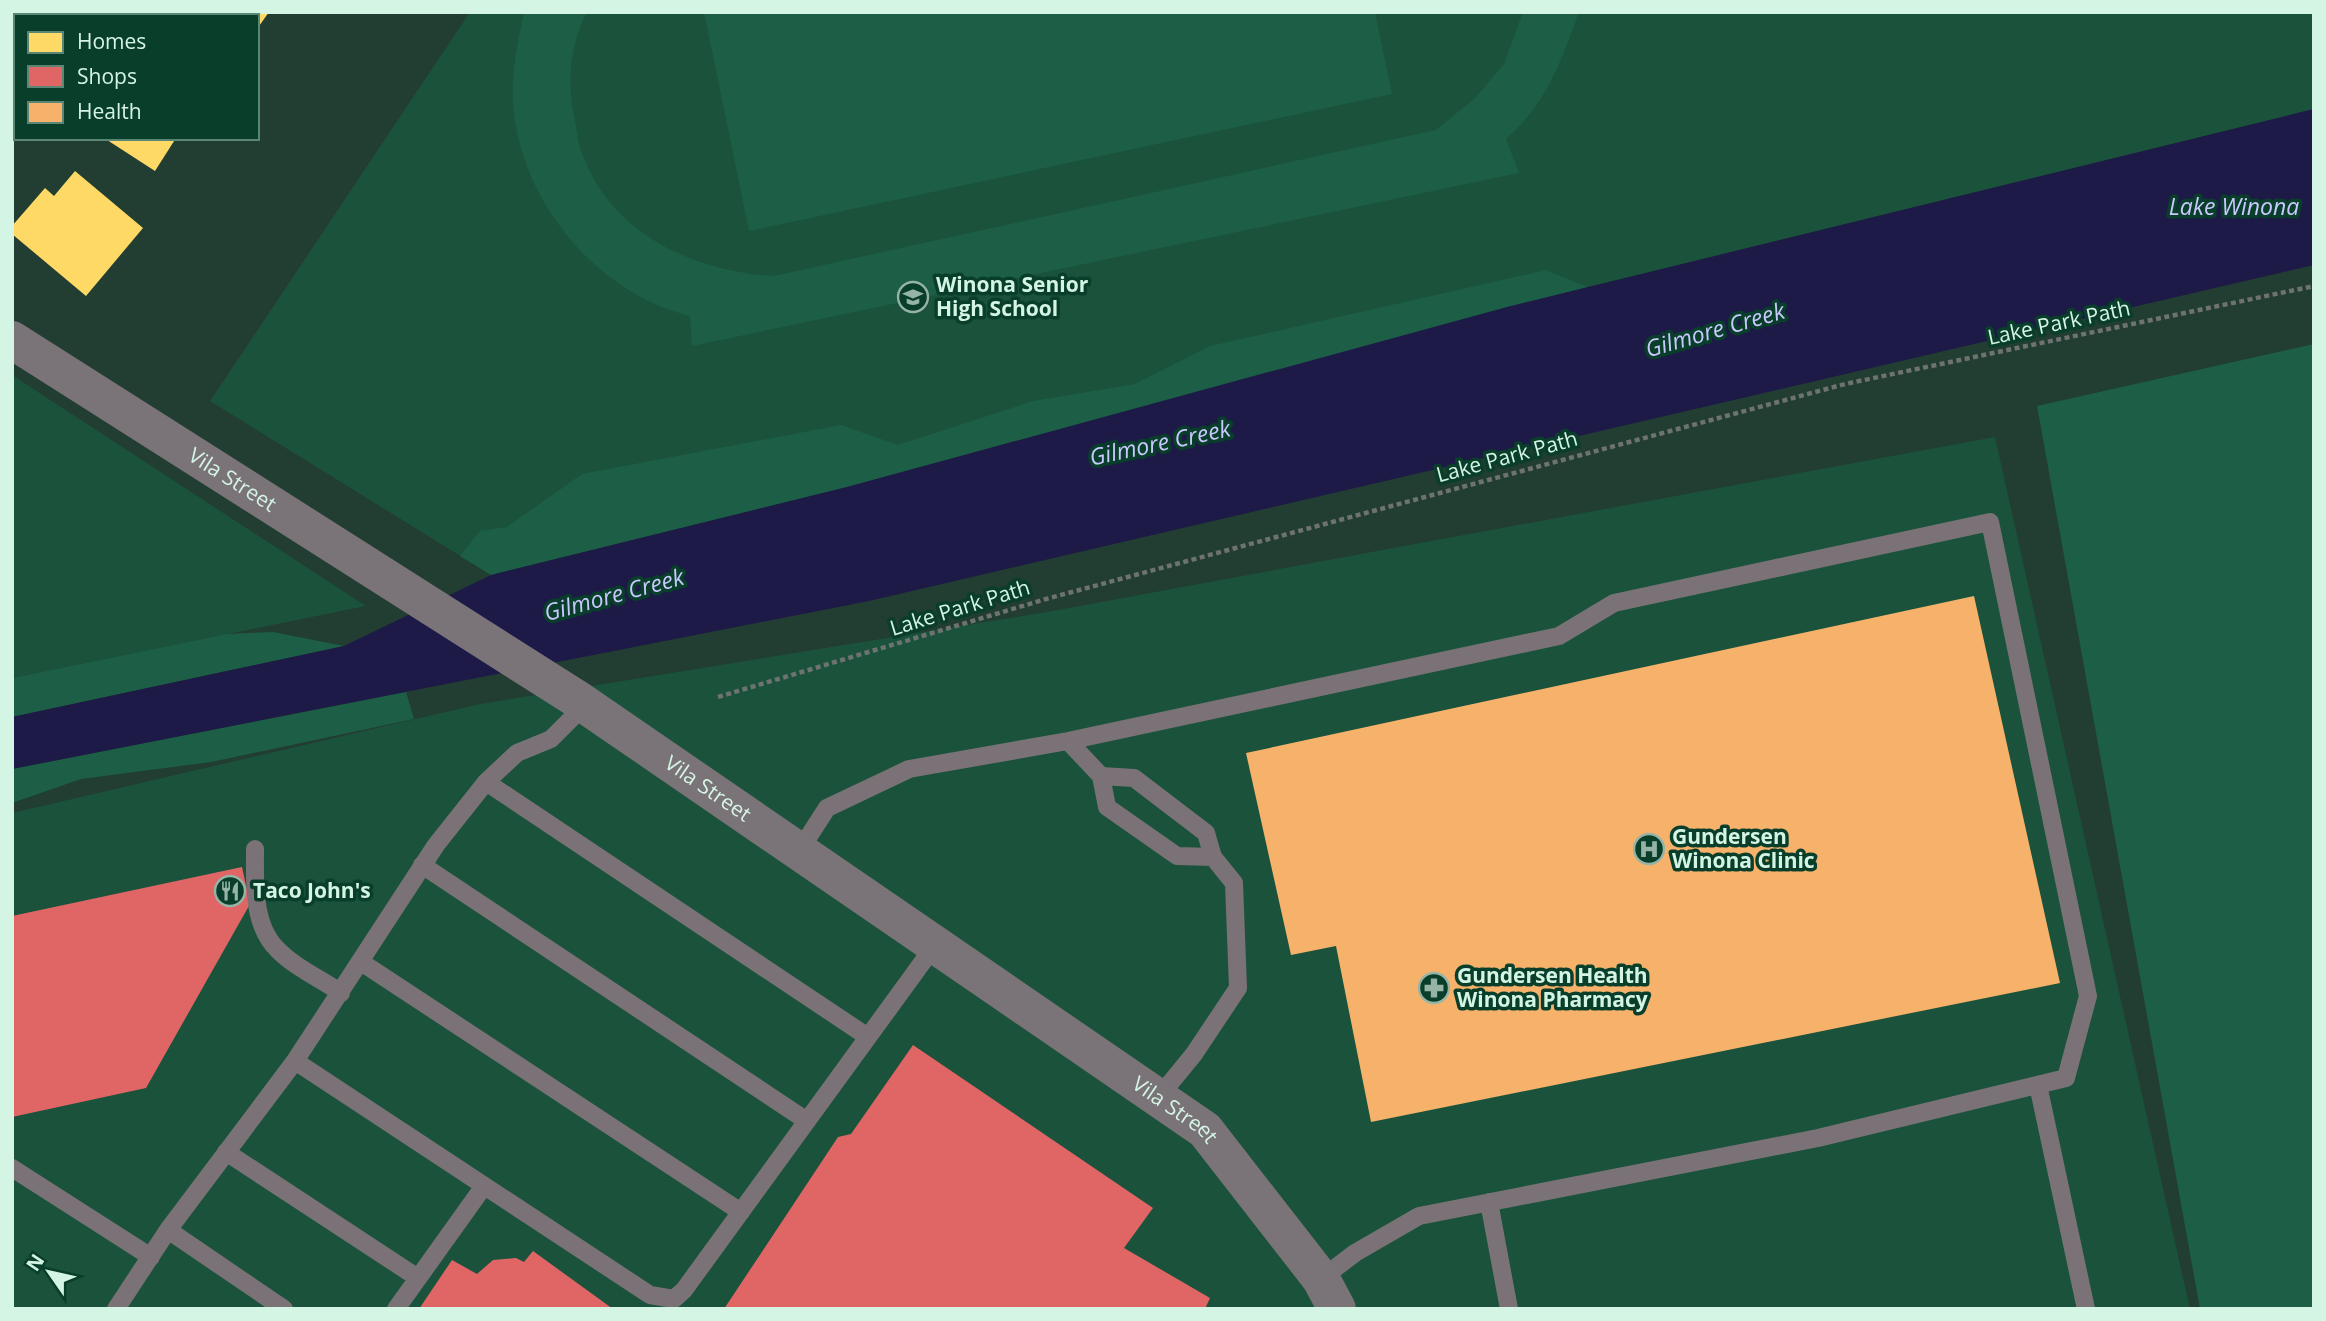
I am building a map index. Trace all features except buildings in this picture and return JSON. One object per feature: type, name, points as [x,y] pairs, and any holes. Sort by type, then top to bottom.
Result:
[{"type":"street","name":"Vila Street","points":[[12,340],[352,559],[581,702],[1205,1130],[1327,1297]]},
{"type":"lane","points":[[798,853],[827,808],[909,769],[1068,741],[1559,636],[1614,603],[1990,522],[2088,996],[2066,1078],[1818,1138],[1419,1216],[1355,1254],[1327,1297]]},
{"type":"lane","points":[[116,1309],[168,1230],[295,1061],[422,865],[486,782],[517,753],[551,739],[581,702]]},
{"type":"lane","points":[[1068,741],[1101,776],[1107,807],[1177,856],[1213,857]]},
{"type":"lane","points":[[1101,776],[1134,778],[1206,833],[1213,857],[1234,883],[1238,988],[1194,1054],[1158,1098]]},
{"type":"lane","points":[[486,782],[868,1037]]},
{"type":"lane","points":[[255,849],[257,903],[262,926],[277,949],[341,993]]},
{"type":"lane","points":[[422,865],[807,1121]]},
{"type":"lane","points":[[295,1061],[649,1295],[663,1300],[674,1299],[684,1290],[935,945]]},
{"type":"lane","points":[[360,962],[741,1212]]},
{"type":"lane","points":[[2038,1085],[2086,1309]]},
{"type":"lane","points":[[226,1152],[418,1278]]},
{"type":"lane","points":[[12,1168],[151,1257]]},
{"type":"lane","points":[[396,1309],[484,1186]]},
{"type":"lane","points":[[1489,1202],[1509,1309]]},
{"type":"lane","points":[[168,1230],[284,1309]]},
{"type":"path","name":"Lake Park Path","points":[[718,697],[1046,599],[1845,384],[2314,286]]},
{"type":"shaded area","name":"Winona Senior High School","points":[[470,12],[2314,12],[2314,109],[1507,307],[847,487],[491,575],[210,401]]},
{"type":"shaded area","points":[[524,12],[587,12],[574,50],[572,103],[582,153],[598,185],[616,209],[637,229],[661,245],[688,257],[716,267],[774,276],[1436,130],[1474,99],[1504,64],[1523,12],[1579,12],[1559,64],[1542,96],[1506,139],[1519,173],[692,346],[690,316],[656,304],[624,287],[594,264],[568,237],[547,207],[530,174],[518,138],[513,102],[514,68]]},
{"type":"shaded area","points":[[704,12],[1375,12],[1392,94],[749,231]]},
{"type":"shaded area","points":[[1546,270],[1587,287],[847,487],[491,575],[460,556],[480,531],[507,527],[582,474],[841,425],[898,445],[1033,401],[1135,384],[1210,346]]},
{"type":"shaded area","points":[[2314,344],[2314,1309],[2200,1309],[2037,406]]},
{"type":"shaded area","points":[[12,375],[366,606],[12,678]]},
{"type":"shaded area","points":[[1995,437],[2190,1309],[12,1309],[12,813],[480,704],[1047,612]]},
{"type":"shaded area","points":[[273,632],[344,646],[12,717],[12,678],[227,634]]},
{"type":"shaded area","points":[[406,692],[414,719],[211,762],[81,779],[12,803],[12,769]]},
{"type":"water","name":"Lake Winona","points":[[2314,109],[2314,265],[869,601],[12,769],[12,717],[344,646],[491,575],[847,487],[1507,307]]},
{"type":"place","name":"Winona Senior High School","points":[[913,297]]},
{"type":"place","name":"Gundersen Winona Clinic","points":[[1649,849]]},
{"type":"place","name":"Taco John's","points":[[230,891]]},
{"type":"place","name":"Gundersen Health Winona Pharmacy","points":[[1434,988]]},
{"type":"water label","name":"Gilmore Creek","points":[[1715,330]]},
{"type":"water label","name":"Gilmore Creek","points":[[1160,443]]},
{"type":"water label","name":"Gilmore Creek","points":[[614,595]]}]
